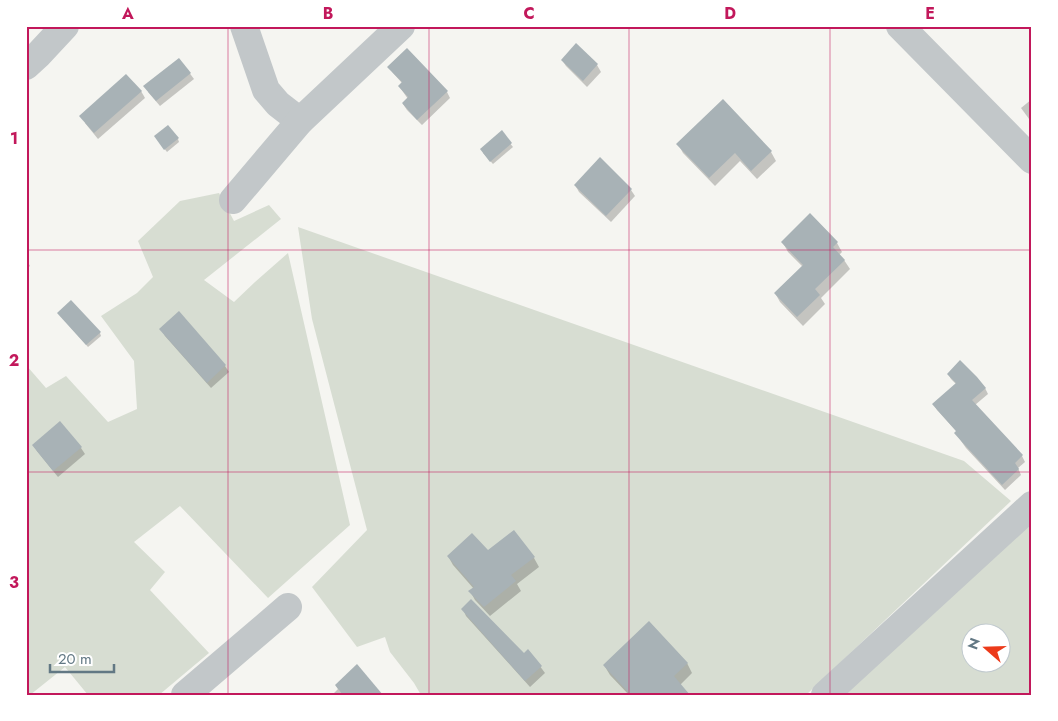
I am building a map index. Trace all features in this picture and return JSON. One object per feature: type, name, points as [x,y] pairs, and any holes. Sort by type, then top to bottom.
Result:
[{"type":"street","points":[[26,66],[65,26]]},
{"type":"street","points":[[244,26],[266,90],[278,104],[300,121]]},
{"type":"street","points":[[233,200],[300,121],[402,26]]},
{"type":"street","points":[[900,26],[1032,160]]},
{"type":"street","points":[[825,695],[1032,505]]},
{"type":"street","points":[[186,695],[288,607]]},
{"type":"shaded area","points":[[219,193],[234,221],[269,205],[281,219],[204,280],[234,302],[288,253],[350,525],[268,598],[180,506],[134,542],[165,572],[150,590],[209,653],[159,695],[88,695],[65,667],[30,695],[26,695],[26,365],[46,388],[66,376],[108,422],[137,409],[134,361],[101,316],[137,293],[153,277],[138,241],[180,201]]},
{"type":"shaded area","points":[[298,227],[964,461],[1011,501],[806,695],[421,695],[390,652],[385,637],[357,647],[312,587],[367,530],[312,319]]},
{"type":"shaded area","points":[[1032,501],[1032,695],[824,695]]},
{"type":"building","points":[[576,43],[598,64],[583,81],[561,60]]},
{"type":"building","points":[[407,48],[448,91],[417,120],[402,103],[408,97],[398,86],[402,82],[387,67]]},
{"type":"building","points":[[179,58],[191,73],[156,101],[143,86]]},
{"type":"building","points":[[126,74],[142,91],[94,133],[79,116]]},
{"type":"building","points":[[723,99],[772,151],[751,171],[735,153],[709,178],[676,144]]},
{"type":"building","points":[[168,125],[179,138],[164,150],[154,136]]},
{"type":"building","points":[[502,130],[512,143],[490,162],[480,149]]},
{"type":"building","points":[[600,157],[632,189],[606,216],[574,185]]},
{"type":"building","points":[[810,213],[838,242],[833,247],[845,260],[815,289],[820,295],[797,317],[774,293],[803,265],[781,242]]},
{"type":"building","points":[[71,300],[101,332],[86,345],[57,313]]},
{"type":"building","points":[[179,311],[226,365],[207,383],[159,329]]},
{"type":"building","points":[[960,360],[986,388],[972,400],[1023,455],[1015,463],[1019,469],[1002,485],[954,433],[956,431],[932,404],[956,383],[947,374]]},
{"type":"building","points":[[60,421],[82,447],[53,471],[32,445]]},
{"type":"building","points":[[514,530],[535,557],[511,575],[516,581],[484,607],[468,591],[474,587],[447,556],[472,533],[488,550]]},
{"type":"building","points":[[471,599],[524,653],[528,649],[542,666],[525,681],[461,609]]},
{"type":"building","points":[[649,621],[688,663],[674,676],[690,695],[631,695],[603,665]]},
{"type":"building","points":[[357,664],[383,695],[343,695],[335,685]]}]
